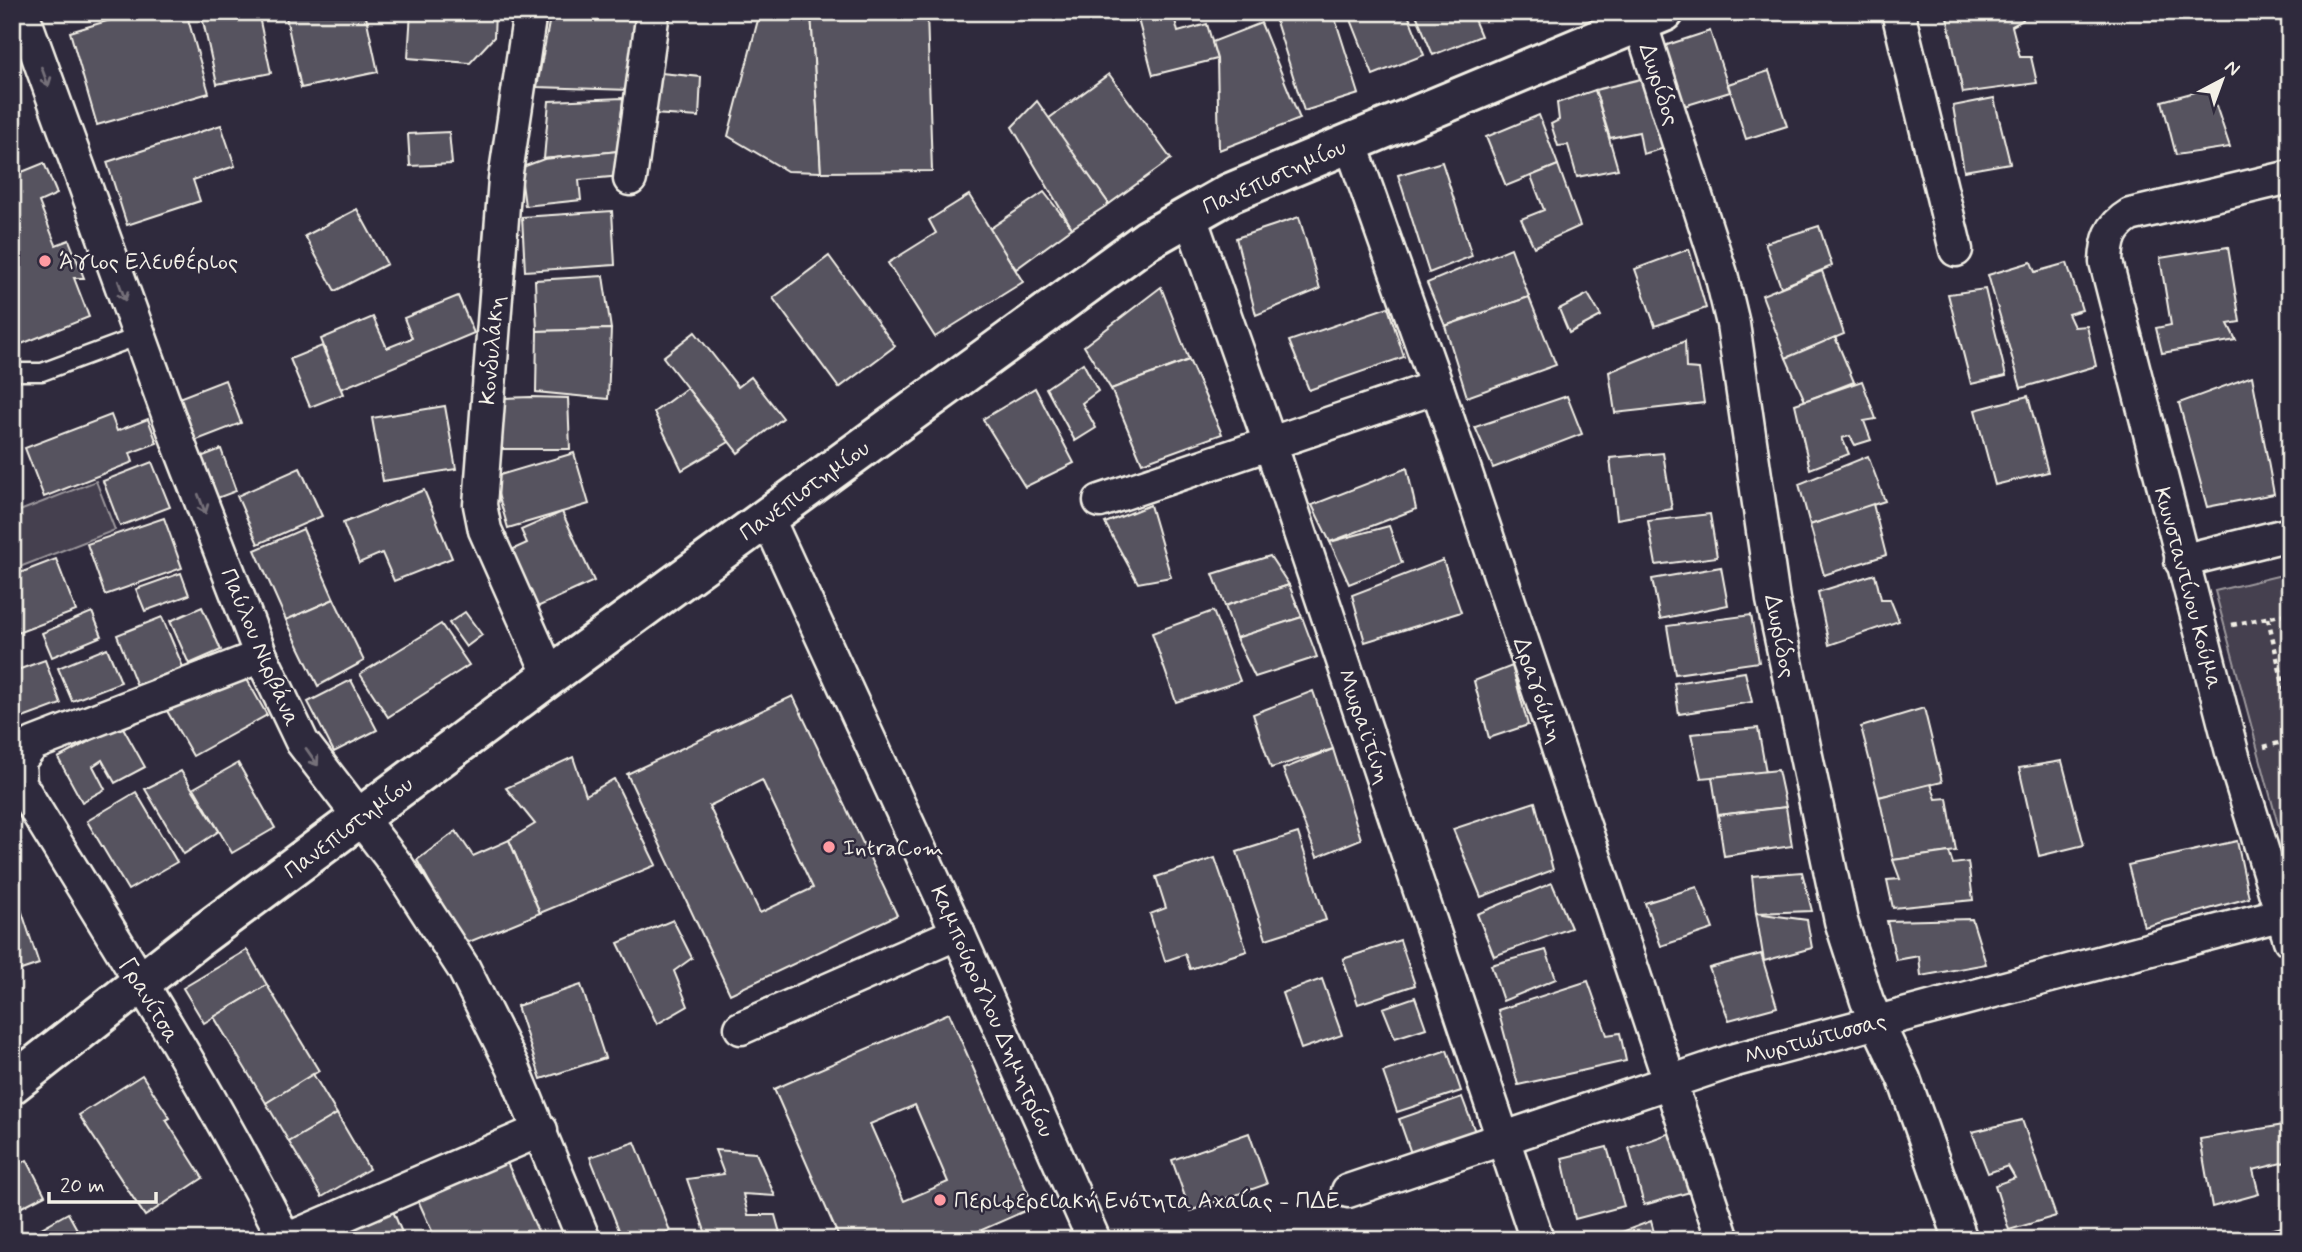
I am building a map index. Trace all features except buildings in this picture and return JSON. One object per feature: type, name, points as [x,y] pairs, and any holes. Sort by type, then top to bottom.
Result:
[{"type":"main road","name":"Πανεπιστημίου","points":[[12,1084],[141,982],[359,818],[1115,261],[1189,215],[1350,142],[1652,17]]},
{"type":"street","name":"Παύλου Νιρβάνα","points":[[22,12],[139,336],[261,656],[302,742],[398,867],[464,969],[541,1129],[584,1240]]},
{"type":"street","name":"Κονδυλάκη","points":[[530,12],[505,179],[480,505],[485,530],[550,676]]},
{"type":"street","points":[[630,179],[653,12]]},
{"type":"street","points":[[1898,12],[1956,250]]},
{"type":"street","name":"Δωρίδος","points":[[1652,17],[1729,304],[1746,398],[1773,600],[1841,921],[1863,989],[1915,1109],[1961,1240]]},
{"type":"street","name":"Δραγούμη","points":[[1350,142],[1437,387],[1723,1240]]},
{"type":"street","name":"Κωνσταντίνου Κούμα","points":[[2287,923],[2200,632],[2107,271],[2110,233],[2118,222],[2145,209],[2290,177]]},
{"type":"street","name":"Μωραϊτίνη","points":[[1189,215],[1270,443],[1537,1240]]},
{"type":"street","points":[[1100,501],[1437,387]]},
{"type":"street","name":"Καμπούρογλου Δημητρίου","points":[[767,517],[958,933],[1094,1240]]},
{"type":"street","points":[[2181,561],[2290,534]]},
{"type":"street","name":"Γρανίτσα","points":[[261,656],[33,744],[19,761],[20,784],[141,982],[253,1176],[285,1240]]},
{"type":"street","name":"Μυρτιώτισσας","points":[[1348,1191],[1670,1080],[1877,1021],[2287,923]]},
{"type":"street","points":[[741,1028],[958,933]]},
{"type":"street","points":[[285,1240],[541,1129]]},
{"type":"lane","points":[[12,372],[42,372],[139,336]]},
{"type":"path","points":[[2200,632],[2290,613]]},
{"type":"path","points":[[2267,618],[2290,714]]},
{"type":"shaded area","points":[[96,481],[115,530],[12,570],[12,514]]},
{"type":"shaded area","points":[[2290,573],[2290,869],[2215,591]]},
{"type":"place","name":"Άγιος Ελευθέριος","points":[[45,261]]},
{"type":"place","name":"IntraCom","points":[[829,847]]},
{"type":"place","name":"Περιφερειακή Ενότητα Αχαίας - ΠΔΕ","points":[[940,1200]]}]
